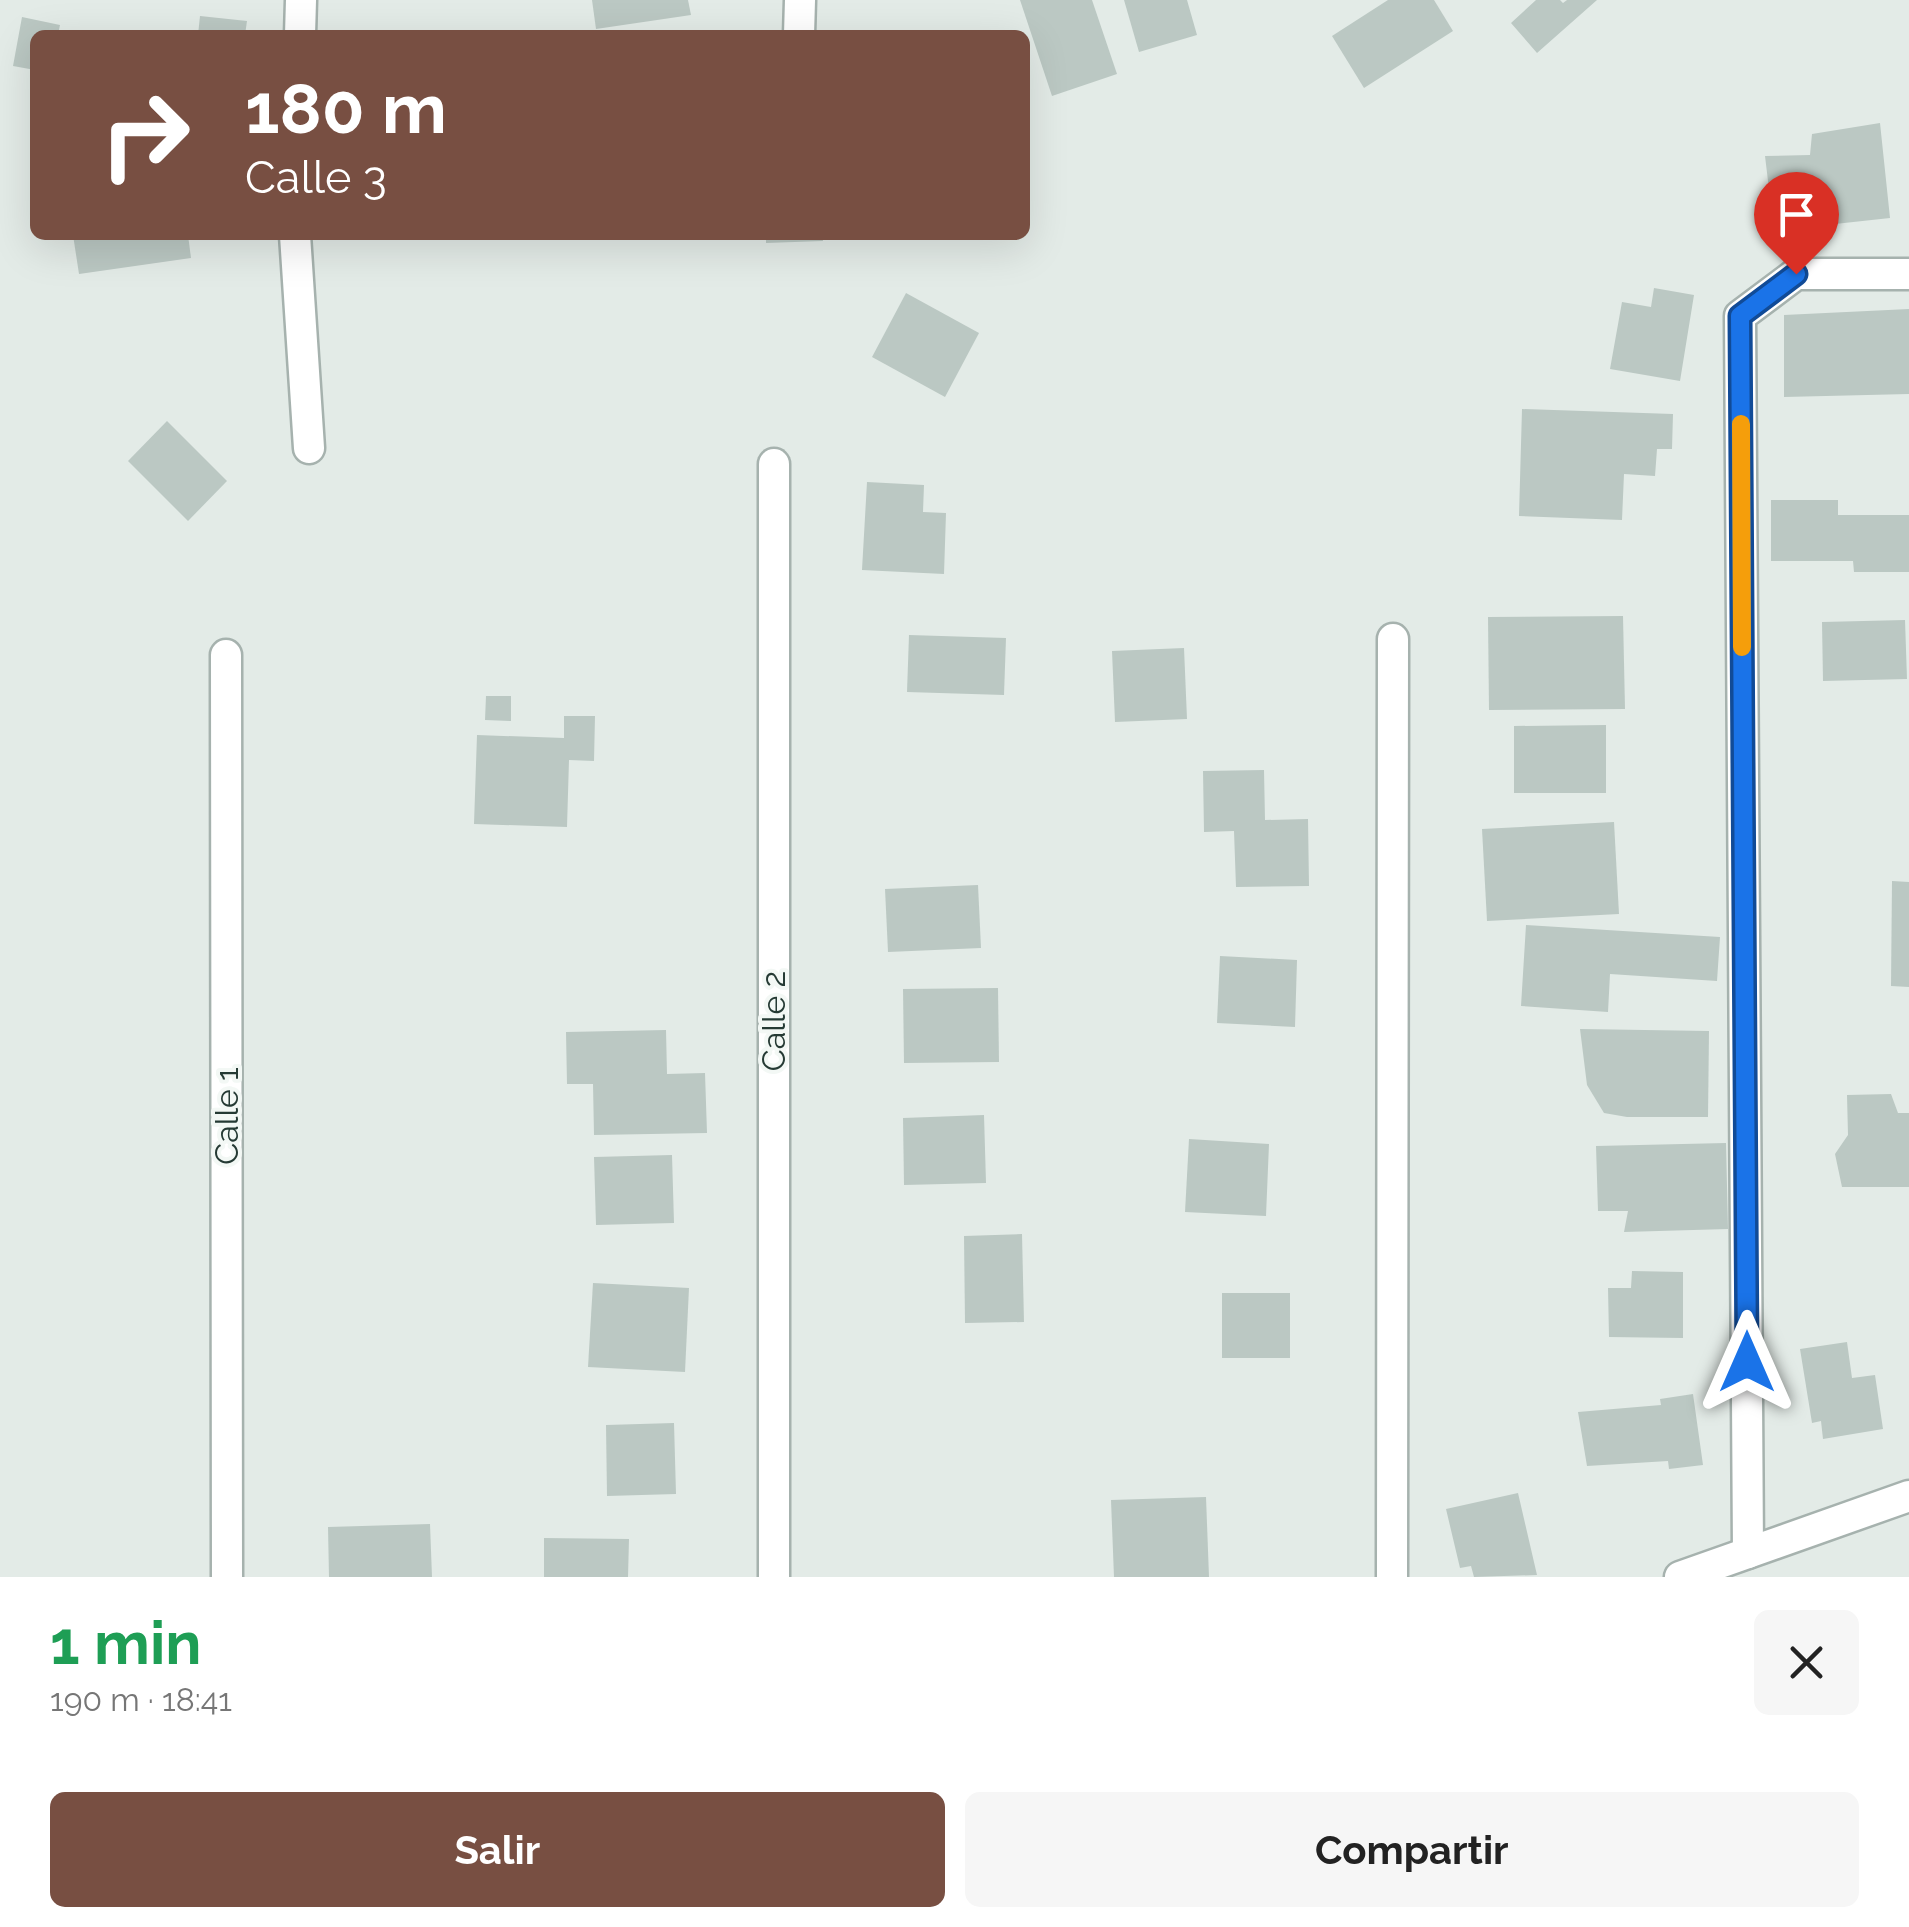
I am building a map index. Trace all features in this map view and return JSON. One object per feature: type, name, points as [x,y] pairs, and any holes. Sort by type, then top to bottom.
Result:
[{"type":"street","points":[[300,30],[302,0]]},
{"type":"street","points":[[799,30],[800,0]]},
{"type":"street","points":[[296,240],[309,448]]},
{"type":"street","points":[[1748,1553],[1740,316],[1796,274],[1909,274]]},
{"type":"street","name":"Calle 2","points":[[774,464],[774,1577]]},
{"type":"street","points":[[1392,1577],[1393,639]]},
{"type":"street","name":"Calle 1","points":[[226,655],[227,1577]]},
{"type":"street","points":[[1680,1577],[1909,1496]]},
{"type":"building","points":[[592,0],[688,0],[691,15],[596,29]]},
{"type":"building","points":[[1020,0],[1092,0],[1117,74],[1052,96]]},
{"type":"building","points":[[1124,0],[1187,0],[1197,35],[1139,52]]},
{"type":"building","points":[[1388,0],[1434,0],[1453,31],[1364,88],[1332,36]]},
{"type":"building","points":[[1536,0],[1597,0],[1537,53],[1511,23]]},
{"type":"building","points":[[200,16],[247,21],[246,30],[199,30]]},
{"type":"building","points":[[22,17],[60,25],[59,30],[30,30],[30,69],[13,66]]},
{"type":"building","points":[[1880,123],[1890,218],[1835,224],[1834,203],[1771,206],[1765,156],[1810,155],[1812,134]]},
{"type":"building","points":[[74,240],[189,240],[191,258],[79,274]]},
{"type":"building","points":[[766,240],[823,241],[766,243]]},
{"type":"building","points":[[1654,288],[1694,295],[1680,381],[1610,369],[1622,302],[1651,307]]},
{"type":"building","points":[[906,293],[979,333],[945,397],[872,357]]},
{"type":"building","points":[[1909,309],[1909,394],[1784,397],[1784,315]]},
{"type":"building","points":[[1522,409],[1673,414],[1672,449],[1657,449],[1655,476],[1624,474],[1622,520],[1519,516]]},
{"type":"building","points":[[167,421],[227,481],[188,521],[128,461]]},
{"type":"building","points":[[867,482],[924,485],[923,512],[946,513],[944,574],[862,570]]},
{"type":"building","points":[[1771,500],[1838,500],[1838,515],[1909,515],[1909,572],[1854,572],[1853,561],[1771,561]]},
{"type":"building","points":[[1623,616],[1625,709],[1489,710],[1488,617]]},
{"type":"building","points":[[1905,620],[1907,679],[1823,681],[1822,622]]},
{"type":"building","points":[[909,635],[1006,638],[1004,695],[907,692]]},
{"type":"building","points":[[1184,648],[1187,719],[1115,722],[1112,651]]},
{"type":"building","points":[[486,696],[511,696],[511,721],[485,720]]},
{"type":"building","points":[[564,716],[595,716],[594,761],[569,760],[567,827],[474,824],[477,735],[564,738]]},
{"type":"building","points":[[1606,725],[1606,793],[1514,793],[1514,726]]},
{"type":"building","points":[[1264,770],[1265,820],[1308,819],[1309,886],[1236,887],[1234,831],[1204,832],[1203,771]]},
{"type":"building","points":[[1614,822],[1619,914],[1487,921],[1482,829]]},
{"type":"building","points":[[1892,881],[1909,882],[1909,987],[1891,986]]},
{"type":"building","points":[[978,885],[981,948],[888,952],[885,889]]},
{"type":"building","points":[[1526,925],[1720,937],[1717,981],[1610,974],[1608,1012],[1521,1006]]},
{"type":"building","points":[[1220,956],[1297,960],[1295,1027],[1217,1023]]},
{"type":"building","points":[[998,988],[999,1062],[904,1063],[903,989]]},
{"type":"building","points":[[1580,1029],[1709,1031],[1708,1117],[1627,1117],[1604,1113],[1587,1085]]},
{"type":"building","points":[[666,1030],[667,1074],[705,1073],[707,1133],[594,1135],[593,1084],[567,1084],[566,1032]]},
{"type":"building","points":[[1891,1094],[1898,1113],[1909,1113],[1909,1187],[1842,1187],[1835,1154],[1848,1135],[1847,1095]]},
{"type":"building","points":[[984,1115],[986,1183],[904,1185],[903,1118]]},
{"type":"building","points":[[1189,1139],[1269,1144],[1266,1216],[1185,1212]]},
{"type":"building","points":[[1726,1143],[1728,1229],[1624,1232],[1628,1211],[1598,1211],[1596,1146]]},
{"type":"building","points":[[672,1155],[674,1223],[596,1225],[594,1157]]},
{"type":"building","points":[[1022,1234],[1024,1322],[965,1323],[964,1236]]},
{"type":"building","points":[[1632,1271],[1683,1272],[1683,1338],[1609,1337],[1608,1288],[1631,1288]]},
{"type":"building","points":[[593,1283],[689,1288],[685,1372],[588,1367]]},
{"type":"building","points":[[1222,1293],[1290,1293],[1290,1358],[1222,1358]]},
{"type":"building","points":[[1847,1342],[1852,1378],[1875,1375],[1883,1429],[1823,1439],[1821,1421],[1812,1423],[1800,1349]]},
{"type":"building","points":[[1693,1394],[1703,1465],[1669,1469],[1668,1461],[1587,1466],[1578,1412],[1661,1405],[1660,1399]]},
{"type":"building","points":[[674,1423],[676,1494],[607,1496],[606,1425]]},
{"type":"building","points":[[1518,1493],[1537,1575],[1474,1577],[1471,1566],[1460,1568],[1446,1509]]},
{"type":"building","points":[[1206,1497],[1209,1577],[1114,1577],[1111,1500]]},
{"type":"building","points":[[430,1524],[432,1577],[329,1577],[328,1527]]},
{"type":"building","points":[[544,1538],[629,1539],[628,1577],[544,1577]]},
{"type":"slow traffic","points":[[1741,424],[1742,647]]},
{"type":"route","points":[[1747,1362],[1740,316],[1796,274]]}]
